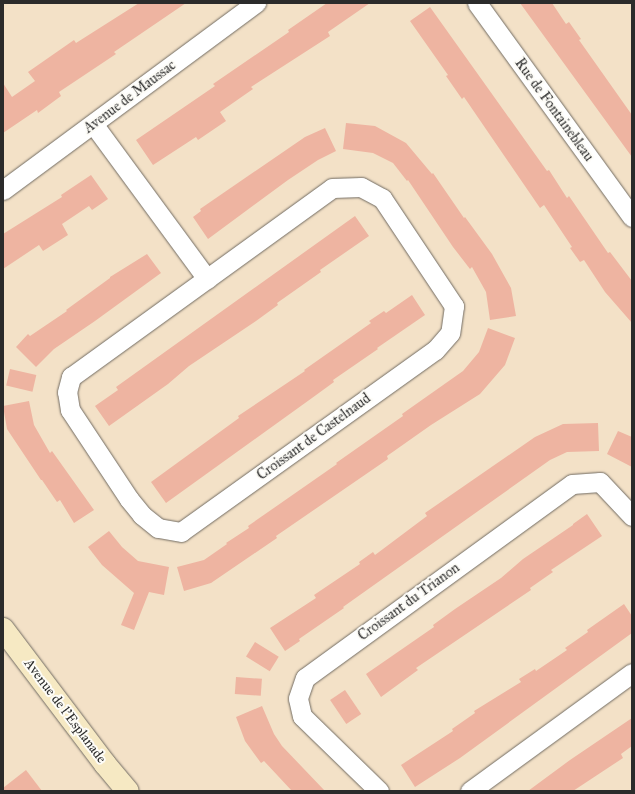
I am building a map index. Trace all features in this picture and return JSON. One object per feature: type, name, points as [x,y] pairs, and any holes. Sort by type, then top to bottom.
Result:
[{"type":"street","name":"Rue de Fontainebleau","points":[[477,3],[632,217]]},
{"type":"street","name":"Avenue de Maussac","points":[[3,190],[94,124],[247,5]]},
{"type":"street","points":[[94,124],[206,279]]},
{"type":"street","name":"Croissant de Castelnaud","points":[[361,187],[382,198],[454,306],[450,333],[435,350],[181,532],[158,528],[142,515],[129,499],[70,410],[68,392],[71,377],[206,279],[332,188],[361,187]]},
{"type":"street","name":"Croissant du Trianon","points":[[379,791],[302,716],[298,698],[305,678],[572,484],[600,482],[632,516]]},
{"type":"street","name":"Avenue de l'Esplanade","points":[[3,629],[105,764],[128,791]]},
{"type":"street","points":[[470,791],[632,673]]},
{"type":"building","points":[[139,3],[186,3],[114,52],[116,54],[59,92],[61,96],[38,113],[37,110],[3,133],[3,83],[12,97],[35,81],[28,72],[74,40],[76,43]]},
{"type":"building","points":[[327,3],[370,3],[328,32],[330,36],[251,87],[253,89],[220,112],[226,121],[198,140],[196,137],[153,165],[136,140],[215,86],[213,84],[289,32],[288,30]]},
{"type":"building","points":[[520,3],[552,3],[566,24],[569,22],[581,39],[579,40],[632,115],[632,157]]},
{"type":"building","points":[[430,7],[547,171],[549,170],[567,198],[569,196],[608,253],[610,252],[632,281],[632,323],[605,292],[584,260],[580,262],[570,248],[572,247],[544,205],[540,208],[464,97],[462,99],[446,76],[448,75],[410,21]]},
{"type":"building","points":[[346,123],[375,126],[406,143],[432,174],[433,173],[464,218],[465,217],[492,254],[511,288],[516,316],[490,320],[486,292],[472,267],[470,269],[453,247],[408,180],[407,181],[393,163],[373,153],[343,149]]},
{"type":"building","points":[[325,128],[336,151],[318,160],[288,180],[208,239],[193,217],[201,211],[200,209],[305,137]]},
{"type":"building","points":[[91,175],[108,199],[92,210],[89,206],[62,224],[68,235],[43,251],[39,245],[3,269],[3,234],[62,197],[61,195]]},
{"type":"building","points":[[355,216],[369,236],[320,270],[321,272],[277,303],[278,305],[189,366],[168,384],[109,426],[95,406],[118,390],[116,387]]},
{"type":"building","points":[[147,254],[161,273],[54,349],[36,367],[16,347],[28,334],[30,336],[67,311],[66,310],[110,277]]},
{"type":"building","points":[[412,295],[425,315],[377,348],[378,349],[333,380],[334,382],[166,503],[151,482],[239,418],[238,416],[305,371],[304,370],[371,323],[369,321],[384,311],[386,313]]},
{"type":"building","points":[[488,328],[515,338],[505,365],[480,394],[431,425],[387,456],[388,459],[211,583],[184,591],[177,567],[204,560],[249,528],[248,526],[337,464],[336,463],[403,416],[402,414],[463,371],[479,352]]},
{"type":"building","points":[[10,369],[36,375],[32,392],[6,386]]},
{"type":"building","points":[[29,401],[34,425],[50,453],[52,451],[94,510],[74,523],[60,500],[57,502],[7,429],[3,406]]},
{"type":"building","points":[[598,423],[599,451],[567,452],[550,460],[343,607],[344,608],[299,639],[300,641],[285,651],[270,628],[316,598],[314,595],[360,564],[359,562],[373,552],[375,555],[427,516],[425,513],[535,437],[563,424]]},
{"type":"building","points":[[618,431],[632,437],[632,467],[607,454]]},
{"type":"building","points":[[587,514],[602,536],[551,570],[553,572],[530,588],[531,590],[416,668],[418,670],[381,697],[366,674],[434,627],[433,625],[501,578],[523,559]]},
{"type":"building","points":[[109,531],[122,547],[138,561],[169,567],[164,595],[149,592],[134,630],[121,625],[134,593],[102,565],[88,547]]},
{"type":"building","points":[[624,604],[632,616],[632,633],[460,758],[415,787],[401,765],[453,731],[452,729],[475,713],[474,711],[521,682],[519,679],[535,669],[536,671],[567,650],[565,648],[588,632],[587,630]]},
{"type":"building","points":[[255,642],[279,657],[270,671],[246,656]]},
{"type":"building","points":[[236,677],[262,679],[261,696],[235,694]]},
{"type":"building","points":[[345,690],[361,714],[346,724],[330,700]]},
{"type":"building","points":[[262,706],[274,734],[282,746],[325,791],[292,791],[264,761],[261,763],[245,741],[236,717]]},
{"type":"building","points":[[632,718],[632,746],[621,754],[623,758],[573,791],[528,791],[570,760]]},
{"type":"building","points":[[26,770],[42,791],[3,791],[3,788]]}]
